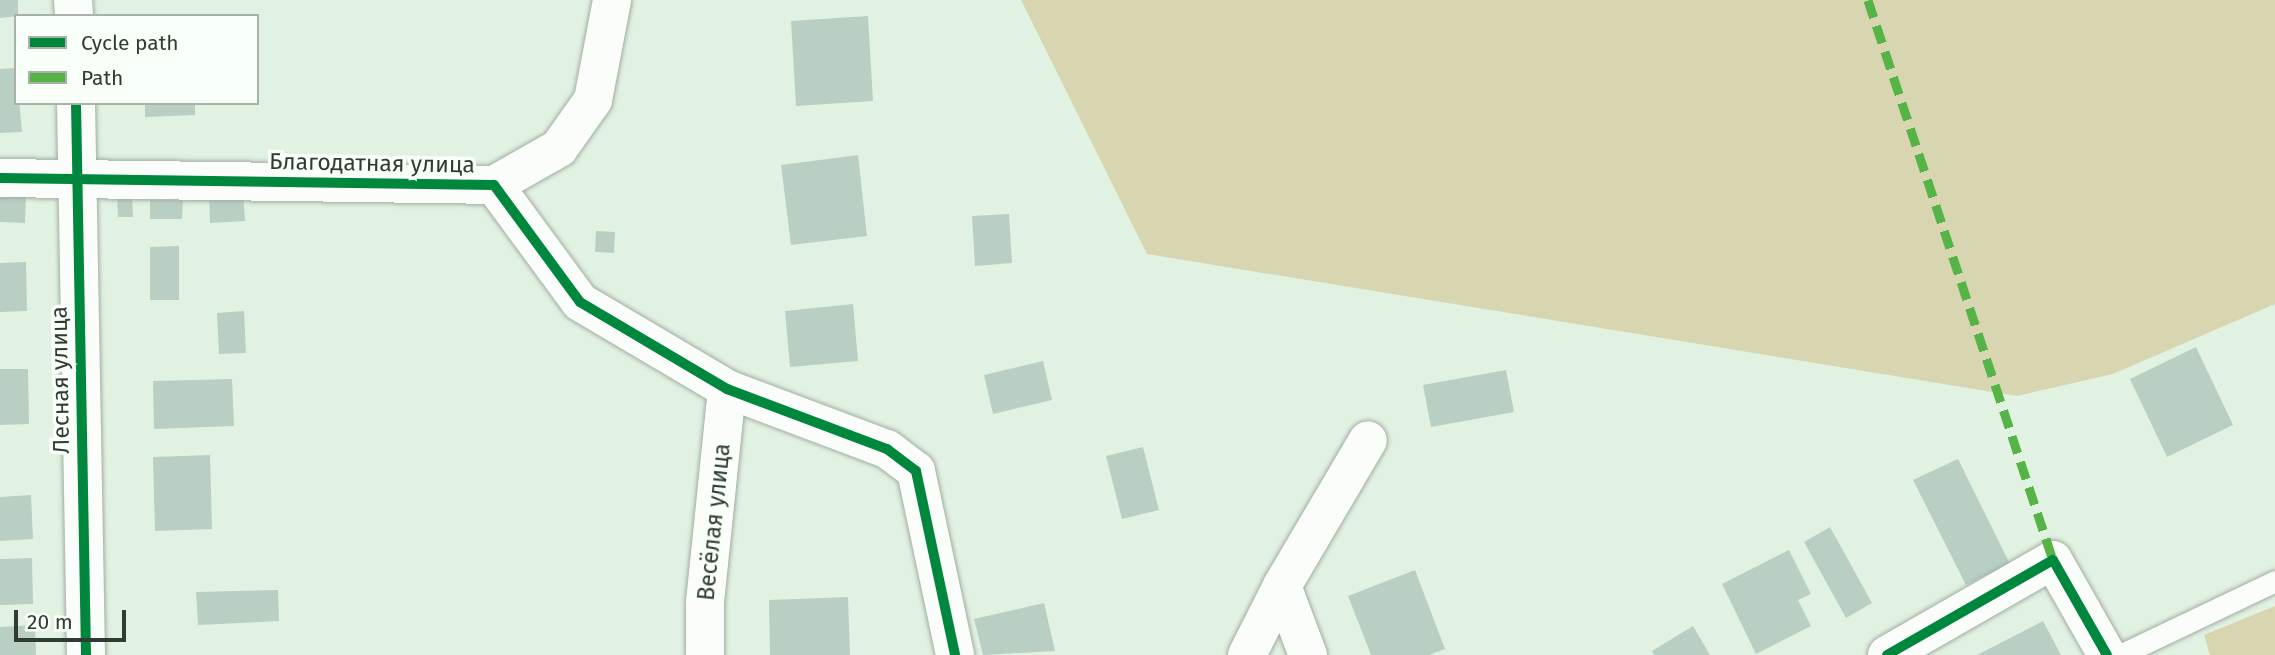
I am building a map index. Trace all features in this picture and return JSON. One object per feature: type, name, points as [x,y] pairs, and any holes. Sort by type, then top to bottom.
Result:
[{"type":"street","points":[[494,185],[559,149],[593,100],[612,0]]},
{"type":"street","name":"Лесная улица","points":[[76,105],[86,655]]},
{"type":"street","name":"Благодатная улица","points":[[0,178],[494,185],[580,302],[727,389],[887,449],[916,471],[955,655]]},
{"type":"street","name":"Весёлая улица","points":[[705,655],[705,602],[727,389]]},
{"type":"street","points":[[1247,655],[1282,586],[1368,440]]},
{"type":"street","points":[[1887,655],[2053,560],[2107,655]]},
{"type":"street","points":[[1282,586],[1308,655]]},
{"type":"lane","points":[[2120,655],[2275,581]]},
{"type":"shaded area","points":[[1021,0],[2275,0],[2275,304],[2113,374],[2017,396],[1147,254]]},
{"type":"shaded area","points":[[2275,606],[2275,655],[2210,655],[2204,635]]},
{"type":"building","points":[[0,0],[18,0],[18,14],[0,18]]},
{"type":"building","points":[[868,16],[873,101],[796,106],[791,21]]},
{"type":"building","points":[[14,68],[14,105],[19,105],[22,132],[0,133],[0,69]]},
{"type":"building","points":[[145,105],[195,105],[195,115],[145,117]]},
{"type":"building","points":[[858,155],[867,236],[791,245],[781,165]]},
{"type":"building","points":[[243,191],[245,221],[210,223],[209,193]]},
{"type":"building","points":[[0,195],[26,195],[25,223],[0,222]]},
{"type":"building","points":[[132,196],[133,217],[118,217],[117,197]]},
{"type":"building","points":[[150,200],[183,200],[182,219],[150,219]]},
{"type":"building","points":[[1009,214],[1012,263],[975,266],[972,216]]},
{"type":"building","points":[[596,231],[615,232],[614,253],[595,252]]},
{"type":"building","points":[[179,246],[179,300],[150,300],[150,247]]},
{"type":"building","points":[[26,262],[27,311],[0,312],[0,263]]},
{"type":"building","points":[[853,304],[858,361],[790,367],[785,311]]},
{"type":"building","points":[[244,311],[246,353],[219,354],[217,313]]},
{"type":"building","points":[[2196,347],[2233,425],[2167,457],[2130,379]]},
{"type":"building","points":[[1043,361],[1052,400],[993,414],[984,375]]},
{"type":"building","points":[[0,369],[28,369],[29,424],[0,425]]},
{"type":"building","points":[[1506,370],[1514,412],[1431,427],[1423,385]]},
{"type":"building","points":[[232,379],[234,426],[154,429],[153,381]]},
{"type":"building","points":[[1143,447],[1159,510],[1122,519],[1106,456]]},
{"type":"building","points":[[210,455],[212,529],[155,531],[153,457]]},
{"type":"building","points":[[1958,459],[2010,564],[1966,585],[1913,480]]},
{"type":"building","points":[[31,495],[33,539],[0,541],[0,497]]},
{"type":"building","points":[[1830,527],[1872,603],[1846,618],[1804,542]]},
{"type":"building","points":[[1789,550],[1811,594],[1798,600],[1811,626],[1756,654],[1722,584]]},
{"type":"building","points":[[32,558],[33,604],[0,605],[0,559]]},
{"type":"building","points":[[1415,570],[1445,649],[1429,655],[1371,655],[1348,596]]},
{"type":"building","points":[[278,590],[279,621],[198,625],[196,592]]},
{"type":"building","points":[[848,597],[850,655],[770,655],[769,600]]},
{"type":"building","points":[[1044,603],[1055,651],[983,655],[974,619]]},
{"type":"building","points":[[2043,621],[2061,655],[1977,655]]},
{"type":"building","points":[[35,625],[36,655],[0,655],[0,627]]},
{"type":"building","points":[[1693,626],[1710,655],[1654,655],[1652,651]]},
{"type":"marked path","points":[[1868,0],[2053,560]]},
{"type":"cycle path","points":[[76,105],[86,655]]},
{"type":"cycle path","points":[[0,178],[494,185],[580,302],[727,389],[887,449],[916,471],[955,655]]},
{"type":"cycle path","points":[[1887,655],[2053,560],[2107,655]]}]
